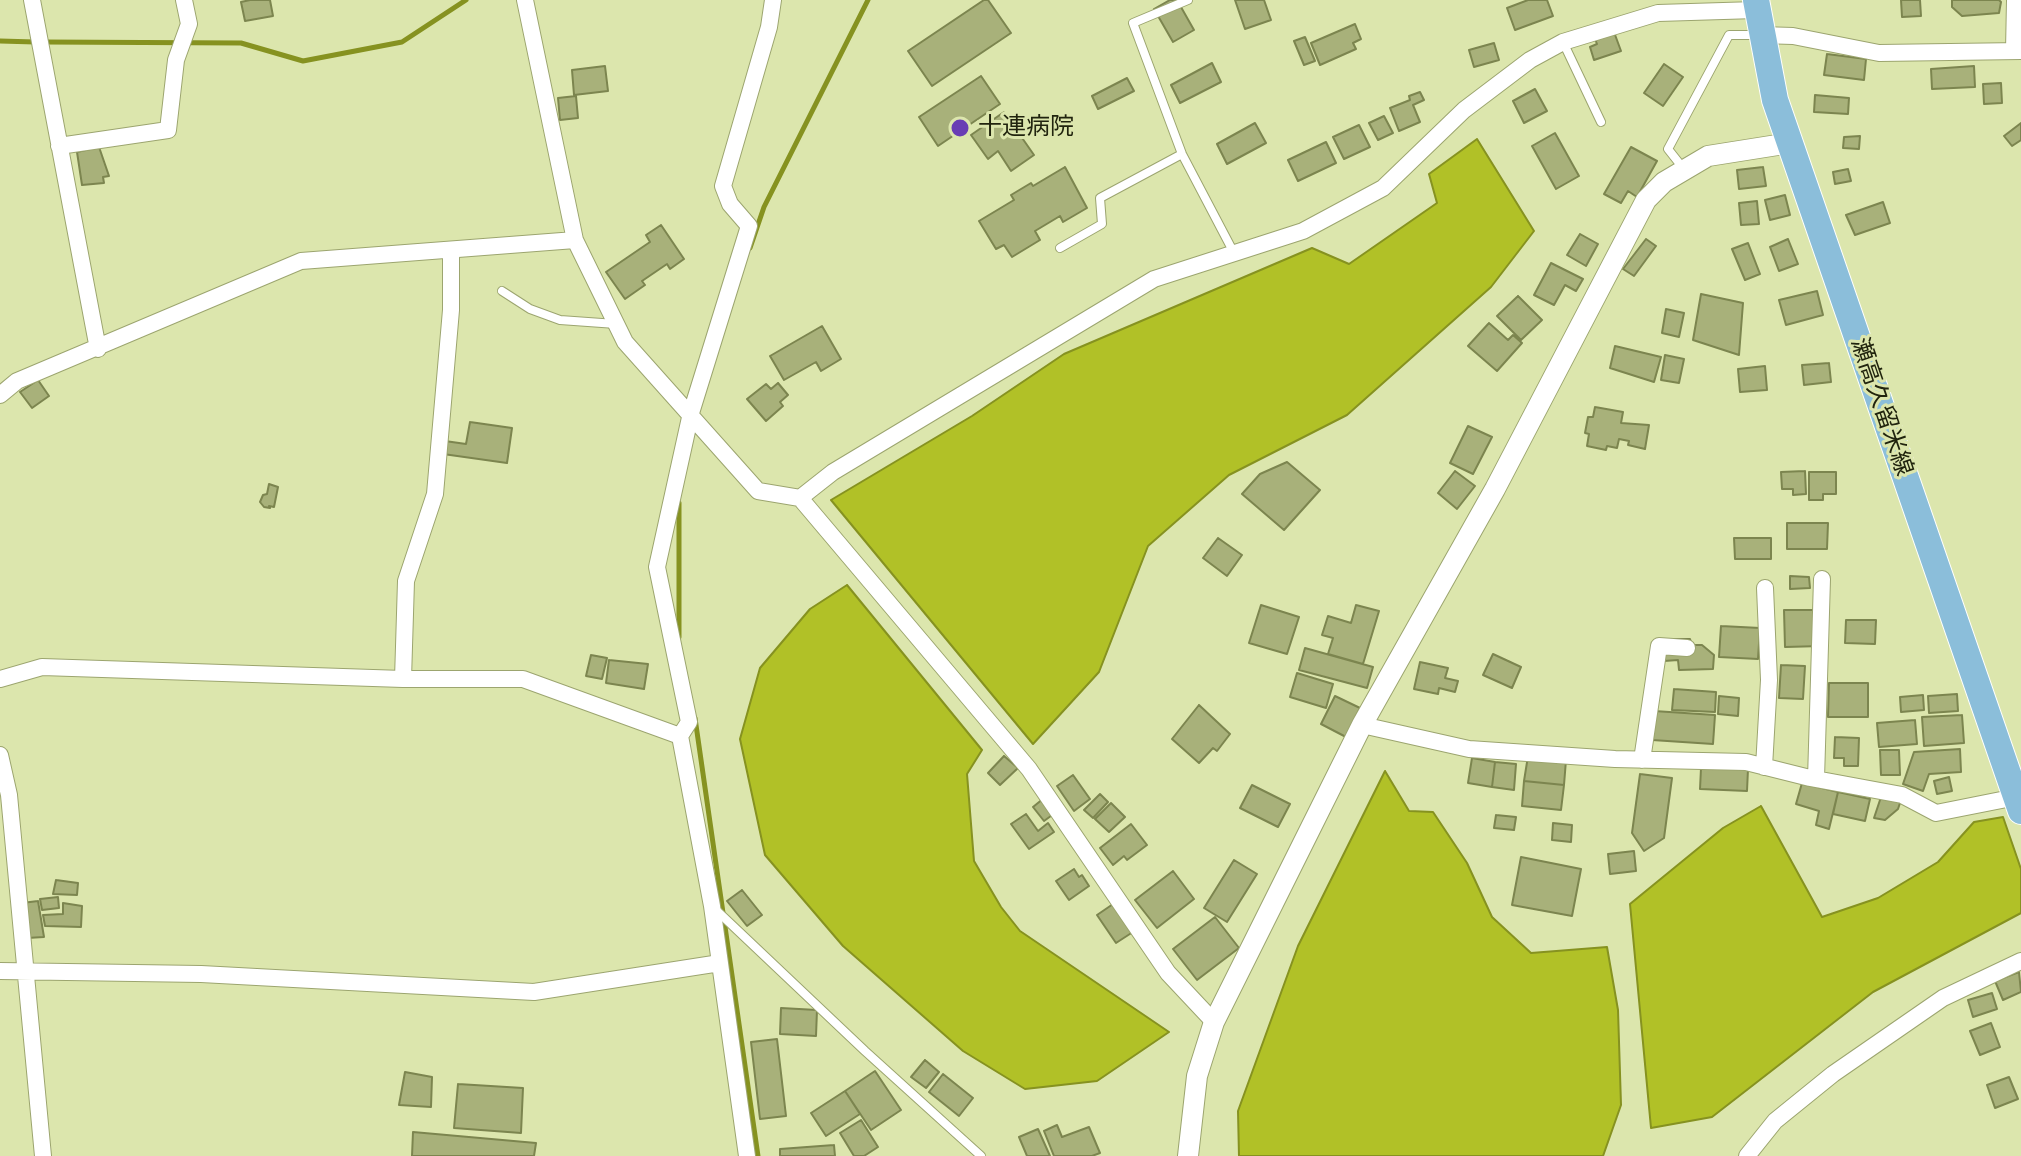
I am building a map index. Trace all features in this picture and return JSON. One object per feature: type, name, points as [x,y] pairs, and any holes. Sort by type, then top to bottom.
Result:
[{"type":"main road","name":"瀬高久留米線","points":[[1758,15],[1775,100],[2018,798]]},
{"type":"street","points":[[32,0],[98,349]]},
{"type":"street","points":[[59,146],[168,130],[176,60],[189,24],[184,0]]},
{"type":"street","points":[[525,0],[575,240],[625,342],[758,491],[800,498],[1029,769],[1168,973],[1214,1022]]},
{"type":"street","points":[[747,1156],[712,906],[680,736],[689,722],[657,567],[691,413],[749,226],[730,204],[723,186],[769,27],[773,0]]},
{"type":"street","points":[[800,498],[833,472],[1154,279],[1303,231],[1383,188],[1464,110],[1530,60],[1563,42],[1658,13],[1758,15],[1793,36],[1879,53],[2017,51],[2015,0]]},
{"type":"street","points":[[1188,1156],[1197,1076],[1214,1022],[1362,725],[1495,489],[1646,200],[1683,168],[1708,156],[1790,143]]},
{"type":"street","points":[[0,395],[17,381],[301,261],[575,240]]},
{"type":"street","points":[[403,679],[406,581],[435,494],[451,310],[451,250]]},
{"type":"street","points":[[1816,779],[1822,579]]},
{"type":"street","points":[[1764,767],[1769,680],[1765,588]]},
{"type":"street","points":[[1642,760],[1659,646],[1687,648]]},
{"type":"street","points":[[0,679],[42,667],[403,679],[523,679],[680,736]]},
{"type":"street","points":[[1362,725],[1469,749],[1642,760],[1746,762],[1902,795],[1936,813],[2018,798]]},
{"type":"street","points":[[0,755],[9,795],[43,1156]]},
{"type":"street","points":[[1747,1156],[1775,1121],[1833,1074],[1943,998],[2021,961]]},
{"type":"street","points":[[0,971],[201,974],[534,992],[720,963]]},
{"type":"lane","points":[[1188,0],[1133,23],[1182,154],[1234,253]]},
{"type":"lane","points":[[1683,168],[1668,149],[1729,35],[1758,15]]},
{"type":"lane","points":[[1563,42],[1601,122]]},
{"type":"lane","points":[[1060,248],[1102,224],[1100,198],[1182,154]]},
{"type":"lane","points":[[502,291],[530,309],[560,320],[616,324]]},
{"type":"lane","points":[[712,906],[981,1156]]},
{"type":"shaded area","points":[[1477,139],[1534,231],[1491,287],[1347,415],[1229,475],[1148,546],[1099,672],[1033,744],[831,500],[972,416],[1064,354],[1312,248],[1349,264],[1437,203],[1429,174]]},
{"type":"shaded area","points":[[847,585],[982,750],[967,774],[974,861],[1001,907],[1020,931],[1169,1032],[1097,1081],[1025,1089],[963,1051],[843,946],[765,855],[740,739],[760,668],[810,609]]},
{"type":"shaded area","points":[[1385,771],[1409,811],[1433,812],[1467,863],[1492,917],[1531,953],[1607,947],[1618,1010],[1621,1105],[1603,1156],[1239,1156],[1238,1111],[1298,946]]},
{"type":"shaded area","points":[[1761,806],[1822,917],[1878,898],[1938,862],[1974,822],[2003,817],[2021,869],[2021,913],[1873,992],[1712,1117],[1651,1128],[1630,904],[1723,828]]},
{"type":"building","points":[[270,0],[273,16],[245,21],[241,2]]},
{"type":"building","points":[[988,0],[1011,33],[932,86],[908,51]]},
{"type":"building","points":[[1170,0],[1177,0],[1194,30],[1173,42],[1154,9]]},
{"type":"building","points":[[1235,0],[1264,0],[1271,20],[1245,29]]},
{"type":"building","points":[[1528,0],[1547,0],[1553,16],[1515,30],[1507,8]]},
{"type":"building","points":[[1901,0],[1920,0],[1921,16],[1902,17]]},
{"type":"building","points":[[1952,0],[2001,2],[1999,13],[1962,16],[1952,7]]},
{"type":"building","points":[[1355,24],[1361,39],[1353,43],[1356,49],[1320,65],[1311,43]]},
{"type":"building","points":[[1614,32],[1621,51],[1594,60],[1590,47],[1597,44],[1595,39]]},
{"type":"building","points":[[1305,37],[1315,61],[1304,65],[1294,41]]},
{"type":"building","points":[[1494,43],[1499,60],[1474,67],[1469,50]]},
{"type":"building","points":[[1827,54],[1866,59],[1864,80],[1824,75]]},
{"type":"building","points":[[1212,63],[1221,82],[1180,103],[1171,85]]},
{"type":"building","points":[[1664,64],[1683,77],[1663,106],[1644,93]]},
{"type":"building","points":[[605,66],[608,91],[574,95],[572,70]]},
{"type":"building","points":[[1974,66],[1975,87],[1932,89],[1931,69]]},
{"type":"building","points":[[981,76],[1000,104],[938,146],[919,117]]},
{"type":"building","points":[[1127,78],[1134,91],[1098,109],[1092,96]]},
{"type":"building","points":[[2001,83],[2002,103],[1984,104],[1983,84]]},
{"type":"building","points":[[1535,89],[1547,111],[1524,123],[1513,101]]},
{"type":"building","points":[[1420,92],[1424,100],[1413,105],[1420,122],[1399,131],[1390,108]]},
{"type":"building","points":[[1815,95],[1849,98],[1848,114],[1814,112]]},
{"type":"building","points":[[576,96],[578,118],[560,120],[558,98]]},
{"type":"building","points":[[1004,112],[1034,155],[1011,171],[998,151],[988,159],[971,135]]},
{"type":"building","points":[[1384,116],[1393,133],[1378,140],[1369,123]]},
{"type":"building","points":[[1255,123],[1266,143],[1227,164],[1217,144]]},
{"type":"building","points":[[2021,123],[2021,140],[2012,146],[2004,136]]},
{"type":"building","points":[[1359,125],[1370,147],[1344,159],[1333,137]]},
{"type":"building","points":[[1555,133],[1579,176],[1556,189],[1532,146]]},
{"type":"building","points":[[1860,136],[1859,149],[1843,148],[1844,137]]},
{"type":"building","points":[[1326,142],[1336,163],[1298,181],[1288,160]]},
{"type":"building","points":[[99,147],[109,176],[103,177],[104,183],[82,185],[77,152]]},
{"type":"building","points":[[1631,147],[1657,161],[1637,197],[1628,191],[1621,203],[1604,194]]},
{"type":"building","points":[[1065,167],[1087,208],[1063,222],[1060,216],[1035,231],[1040,240],[1012,257],[1004,245],[996,249],[979,221],[1014,200],[1011,195]]},
{"type":"building","points":[[1763,167],[1766,186],[1739,189],[1737,170]]},
{"type":"building","points":[[1848,169],[1851,181],[1835,184],[1833,172]]},
{"type":"building","points":[[1785,195],[1790,215],[1770,220],[1765,200]]},
{"type":"building","points":[[1757,201],[1759,224],[1741,225],[1739,203]]},
{"type":"building","points":[[1883,202],[1890,223],[1855,235],[1846,215]]},
{"type":"building","points":[[661,225],[684,259],[670,269],[667,264],[642,281],[645,285],[625,299],[606,272],[650,242],[646,235]]},
{"type":"building","points":[[1580,234],[1598,244],[1586,266],[1567,255]]},
{"type":"building","points":[[1646,239],[1656,246],[1634,276],[1623,269]]},
{"type":"building","points":[[1788,239],[1798,264],[1779,271],[1770,247]]},
{"type":"building","points":[[1748,243],[1760,274],[1745,280],[1732,249]]},
{"type":"building","points":[[1551,263],[1583,279],[1576,291],[1565,285],[1554,305],[1534,295]]},
{"type":"building","points":[[1817,291],[1823,315],[1786,325],[1779,300]]},
{"type":"building","points":[[1701,294],[1743,303],[1739,355],[1693,340]]},
{"type":"building","points":[[1518,296],[1542,320],[1521,340],[1497,316]]},
{"type":"building","points":[[1666,309],[1684,313],[1679,337],[1662,333]]},
{"type":"building","points":[[1489,323],[1508,340],[1513,335],[1522,343],[1497,371],[1468,346]]},
{"type":"building","points":[[822,326],[841,359],[821,371],[816,362],[784,380],[770,356]]},
{"type":"building","points":[[1615,346],[1661,357],[1654,382],[1610,368]]},
{"type":"building","points":[[1665,355],[1684,359],[1679,383],[1661,380]]},
{"type":"building","points":[[1829,363],[1831,382],[1804,385],[1802,365]]},
{"type":"building","points":[[1765,366],[1767,390],[1740,392],[1738,369]]},
{"type":"building","points":[[38,380],[49,396],[32,408],[20,392]]},
{"type":"building","points":[[778,383],[788,395],[780,402],[783,406],[766,421],[747,399],[766,384],[771,389]]},
{"type":"building","points":[[1595,407],[1623,412],[1621,423],[1649,425],[1645,449],[1619,439],[1617,448],[1607,446],[1606,450],[1587,446],[1589,434],[1585,433],[1588,417],[1593,417]]},
{"type":"building","points":[[470,422],[512,428],[507,463],[443,454],[445,441],[466,444]]},
{"type":"building","points":[[1468,426],[1492,437],[1473,474],[1450,463]]},
{"type":"building","points":[[1287,462],[1320,490],[1284,530],[1242,494],[1260,474]]},
{"type":"building","points":[[1455,471],[1475,486],[1457,509],[1438,493]]},
{"type":"building","points":[[1805,471],[1806,494],[1793,495],[1793,489],[1782,489],[1781,472]]},
{"type":"building","points":[[1809,472],[1836,472],[1836,494],[1823,494],[1823,500],[1809,500]]},
{"type":"building","points":[[269,484],[278,487],[274,507],[270,508],[260,502],[267,494]]},
{"type":"building","points":[[1787,523],[1828,523],[1827,549],[1787,549]]},
{"type":"building","points":[[1218,538],[1242,555],[1227,576],[1203,558]]},
{"type":"building","points":[[1734,538],[1771,538],[1771,559],[1735,559]]},
{"type":"building","points":[[1790,576],[1809,577],[1810,588],[1790,589]]},
{"type":"building","points":[[1261,605],[1299,617],[1287,654],[1249,643]]},
{"type":"building","points":[[1356,605],[1379,611],[1363,664],[1328,654],[1333,638],[1322,635],[1328,616],[1351,623]]},
{"type":"building","points":[[1784,610],[1822,610],[1822,646],[1785,647]]},
{"type":"building","points":[[1846,620],[1876,620],[1875,644],[1845,643]]},
{"type":"building","points":[[1721,626],[1760,628],[1758,659],[1719,657]]},
{"type":"building","points":[[1666,639],[1690,639],[1692,645],[1702,645],[1714,655],[1713,669],[1679,670],[1678,660],[1664,661]]},
{"type":"building","points":[[1305,648],[1373,667],[1367,688],[1299,670]]},
{"type":"building","points":[[1493,654],[1521,667],[1512,688],[1483,675]]},
{"type":"building","points":[[591,655],[607,658],[602,679],[586,676]]},
{"type":"building","points":[[609,660],[648,664],[644,689],[606,683]]},
{"type":"building","points":[[1420,662],[1448,668],[1445,678],[1458,681],[1455,692],[1439,688],[1438,694],[1414,689]]},
{"type":"building","points":[[1781,665],[1805,666],[1803,699],[1779,698]]},
{"type":"building","points":[[1297,673],[1333,684],[1326,708],[1290,697]]},
{"type":"building","points":[[1829,683],[1868,683],[1868,717],[1828,717]]},
{"type":"building","points":[[1674,689],[1716,692],[1715,712],[1672,710]]},
{"type":"building","points":[[1957,694],[1958,711],[1929,713],[1928,696]]},
{"type":"building","points":[[1923,695],[1924,710],[1901,712],[1900,697]]},
{"type":"building","points":[[1335,696],[1360,708],[1346,737],[1321,724]]},
{"type":"building","points":[[1719,696],[1739,698],[1738,716],[1718,714]]},
{"type":"building","points":[[1199,705],[1230,734],[1217,751],[1213,748],[1199,763],[1172,739]]},
{"type":"building","points":[[1654,711],[1715,715],[1713,744],[1652,740]]},
{"type":"building","points":[[1962,715],[1964,743],[1924,746],[1922,717]]},
{"type":"building","points":[[1915,720],[1917,744],[1879,747],[1877,723]]},
{"type":"building","points":[[1835,737],[1859,738],[1858,766],[1844,766],[1844,758],[1834,758]]},
{"type":"building","points":[[1960,749],[1961,772],[1929,774],[1923,791],[1903,784],[1914,752]]},
{"type":"building","points":[[1880,750],[1899,750],[1900,775],[1881,775]]},
{"type":"building","points":[[1004,756],[1018,768],[1000,785],[988,773]]},
{"type":"building","points":[[1528,756],[1566,760],[1564,785],[1524,781]]},
{"type":"building","points":[[1472,758],[1495,762],[1492,787],[1468,783]]},
{"type":"building","points":[[1495,762],[1516,764],[1514,790],[1492,787]]},
{"type":"building","points":[[1701,768],[1748,769],[1747,791],[1700,789]]},
{"type":"building","points":[[1640,774],[1672,778],[1664,838],[1644,851],[1632,833]]},
{"type":"building","points":[[1073,775],[1090,799],[1074,811],[1057,786]]},
{"type":"building","points":[[1949,777],[1952,791],[1937,794],[1934,781]]},
{"type":"building","points":[[1524,781],[1564,785],[1561,810],[1522,806]]},
{"type":"building","points":[[1802,783],[1838,792],[1829,829],[1816,825],[1819,811],[1796,804]]},
{"type":"building","points":[[1252,785],[1290,804],[1278,827],[1240,808]]},
{"type":"building","points":[[1838,792],[1870,799],[1865,821],[1833,814]]},
{"type":"building","points":[[1100,794],[1108,802],[1093,818],[1084,810]]},
{"type":"building","points":[[1881,797],[1901,800],[1898,809],[1885,820],[1874,818]]},
{"type":"building","points":[[1044,798],[1055,813],[1044,821],[1033,807]]},
{"type":"building","points":[[1111,803],[1125,817],[1109,832],[1095,819]]},
{"type":"building","points":[[1026,814],[1038,831],[1048,823],[1054,832],[1029,849],[1011,824]]},
{"type":"building","points":[[1496,815],[1516,817],[1514,830],[1494,828]]},
{"type":"building","points":[[1553,823],[1572,825],[1571,842],[1552,840]]},
{"type":"building","points":[[1131,824],[1147,845],[1127,860],[1124,856],[1113,865],[1100,848]]},
{"type":"building","points":[[1634,851],[1636,871],[1610,874],[1608,854]]},
{"type":"building","points":[[1521,857],[1581,869],[1572,916],[1512,905]]},
{"type":"building","points":[[1234,860],[1257,874],[1227,922],[1204,908]]},
{"type":"building","points":[[1074,869],[1089,886],[1069,900],[1056,881]]},
{"type":"building","points":[[1173,871],[1194,899],[1157,928],[1135,900]]},
{"type":"building","points":[[56,880],[78,883],[77,895],[53,894]]},
{"type":"building","points":[[742,890],[762,915],[747,926],[727,901]]},
{"type":"building","points":[[58,897],[59,908],[42,910],[40,899]]},
{"type":"building","points":[[38,901],[44,937],[27,938],[22,903]]},
{"type":"building","points":[[1116,902],[1136,930],[1116,943],[1097,915]]},
{"type":"building","points":[[63,903],[82,906],[81,927],[45,926],[43,915],[63,914]]},
{"type":"building","points":[[1215,917],[1239,948],[1197,980],[1173,949]]},
{"type":"building","points":[[2019,972],[2021,992],[2003,1000],[1995,981]]},
{"type":"building","points":[[1992,993],[1997,1009],[1973,1017],[1968,1000]]},
{"type":"building","points":[[781,1008],[817,1010],[816,1036],[780,1034]]},
{"type":"building","points":[[1991,1023],[2000,1047],[1980,1055],[1970,1031]]},
{"type":"building","points":[[777,1039],[786,1116],[760,1119],[751,1042]]},
{"type":"building","points":[[925,1060],[939,1072],[926,1088],[911,1077]]},
{"type":"building","points":[[875,1071],[901,1110],[871,1130],[845,1091]]},
{"type":"building","points":[[405,1072],[432,1077],[431,1107],[399,1105]]},
{"type":"building","points":[[943,1074],[973,1098],[959,1116],[929,1092]]},
{"type":"building","points":[[2009,1077],[2018,1099],[1995,1108],[1987,1085]]},
{"type":"building","points":[[458,1084],[523,1088],[521,1133],[454,1128]]},
{"type":"building","points":[[845,1091],[860,1114],[826,1136],[811,1113]]},
{"type":"building","points":[[861,1120],[878,1147],[864,1156],[854,1156],[840,1133]]},
{"type":"building","points":[[1057,1125],[1062,1137],[1089,1127],[1100,1153],[1092,1156],[1054,1156],[1044,1131]]},
{"type":"building","points":[[1038,1129],[1050,1156],[1027,1156],[1019,1137]]},
{"type":"building","points":[[413,1132],[536,1143],[534,1156],[412,1156]]},
{"type":"building","points":[[834,1145],[835,1156],[780,1156],[780,1149]]},
{"type":"waterway","points":[[45,42],[241,43],[303,61],[402,42],[466,0]]},
{"type":"waterway","points":[[750,248],[764,207],[868,0]]},
{"type":"waterway","points":[[0,41],[35,42]]},
{"type":"waterway","points":[[679,503],[679,637]]},
{"type":"waterway","points":[[695,718],[758,1156]]},
{"type":"place","name":"十連病院","points":[[960,128]]}]
